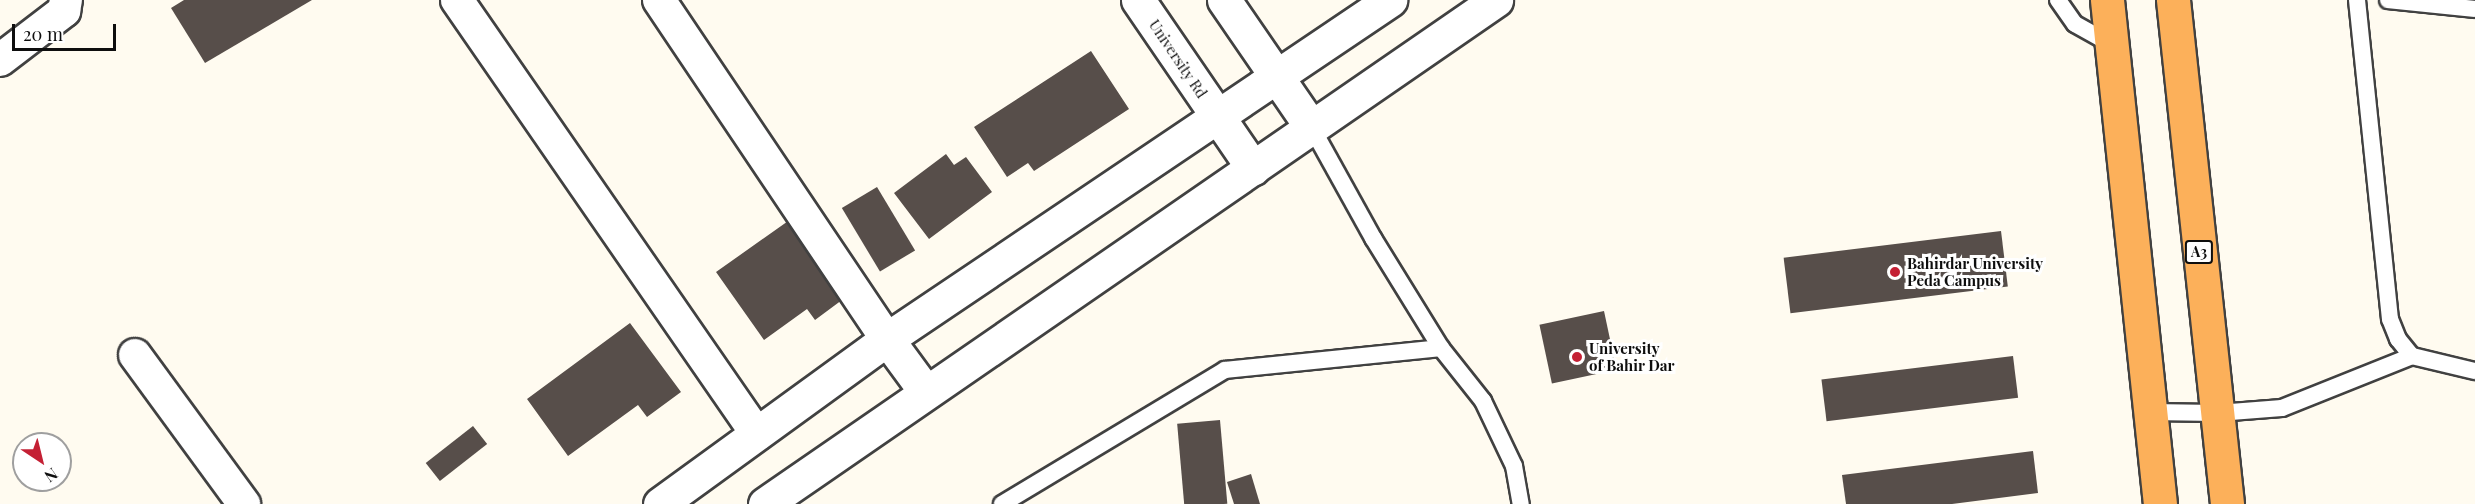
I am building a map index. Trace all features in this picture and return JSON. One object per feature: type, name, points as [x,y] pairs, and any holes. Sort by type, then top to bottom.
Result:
[{"type":"highway","points":[[2107,0],[2160,504]]},
{"type":"highway","name":"A3","points":[[2173,0],[2227,504]]},
{"type":"street","points":[[0,60],[64,11],[66,0]]},
{"type":"street","points":[[457,0],[757,434]]},
{"type":"street","points":[[659,0],[887,339],[926,392]]},
{"type":"street","name":"University Rd","points":[[1138,0],[1253,168]]},
{"type":"street","points":[[1224,0],[1312,128]]},
{"type":"street","points":[[660,504],[887,339],[1390,0]]},
{"type":"street","points":[[765,504],[1496,0]]},
{"type":"street","points":[[135,355],[244,504]]},
{"type":"lane","points":[[2058,0],[2075,24],[2111,44]]},
{"type":"lane","points":[[2357,0],[2384,287],[2394,329],[2412,356]]},
{"type":"lane","points":[[2388,0],[2475,9]]},
{"type":"lane","points":[[1312,128],[1373,238],[1441,348],[1483,401],[1514,466],[1521,504]]},
{"type":"lane","points":[[1002,504],[1225,370],[1441,348]]},
{"type":"lane","points":[[2150,412],[2218,413],[2282,408],[2340,388],[2412,356],[2475,371]]},
{"type":"building","points":[[184,0],[312,0],[205,63],[171,8]]},
{"type":"building","points":[[1091,51],[1129,109],[1034,171],[1028,163],[1007,177],[974,127]]},
{"type":"building","points":[[946,154],[954,165],[966,157],[992,192],[929,239],[894,193]]},
{"type":"building","points":[[877,187],[915,250],[880,272],[842,208]]},
{"type":"building","points":[[791,219],[846,297],[815,320],[807,309],[764,340],[716,272]]},
{"type":"building","name":"Bahirdar University Peda Campus","points":[[2001,231],[2008,287],[1790,313],[1784,258]]},
{"type":"building","points":[[1604,311],[1616,370],[1552,383],[1539,325]]},
{"type":"building","points":[[630,323],[681,392],[647,417],[638,405],[568,456],[527,399]]},
{"type":"building","points":[[2013,356],[2018,398],[1827,421],[1821,380]]},
{"type":"building","points":[[1220,420],[1227,504],[1184,504],[1177,424]]},
{"type":"building","points":[[473,426],[487,444],[440,481],[426,463]]},
{"type":"building","points":[[2033,451],[2038,493],[1952,504],[1846,504],[1842,475]]},
{"type":"building","points":[[1251,474],[1260,504],[1234,504],[1227,482]]},
{"type":"place","name":"Bahirdar University Peda Campus","points":[[1895,272]]},
{"type":"place","name":"University of Bahir Dar","points":[[1577,357]]}]
